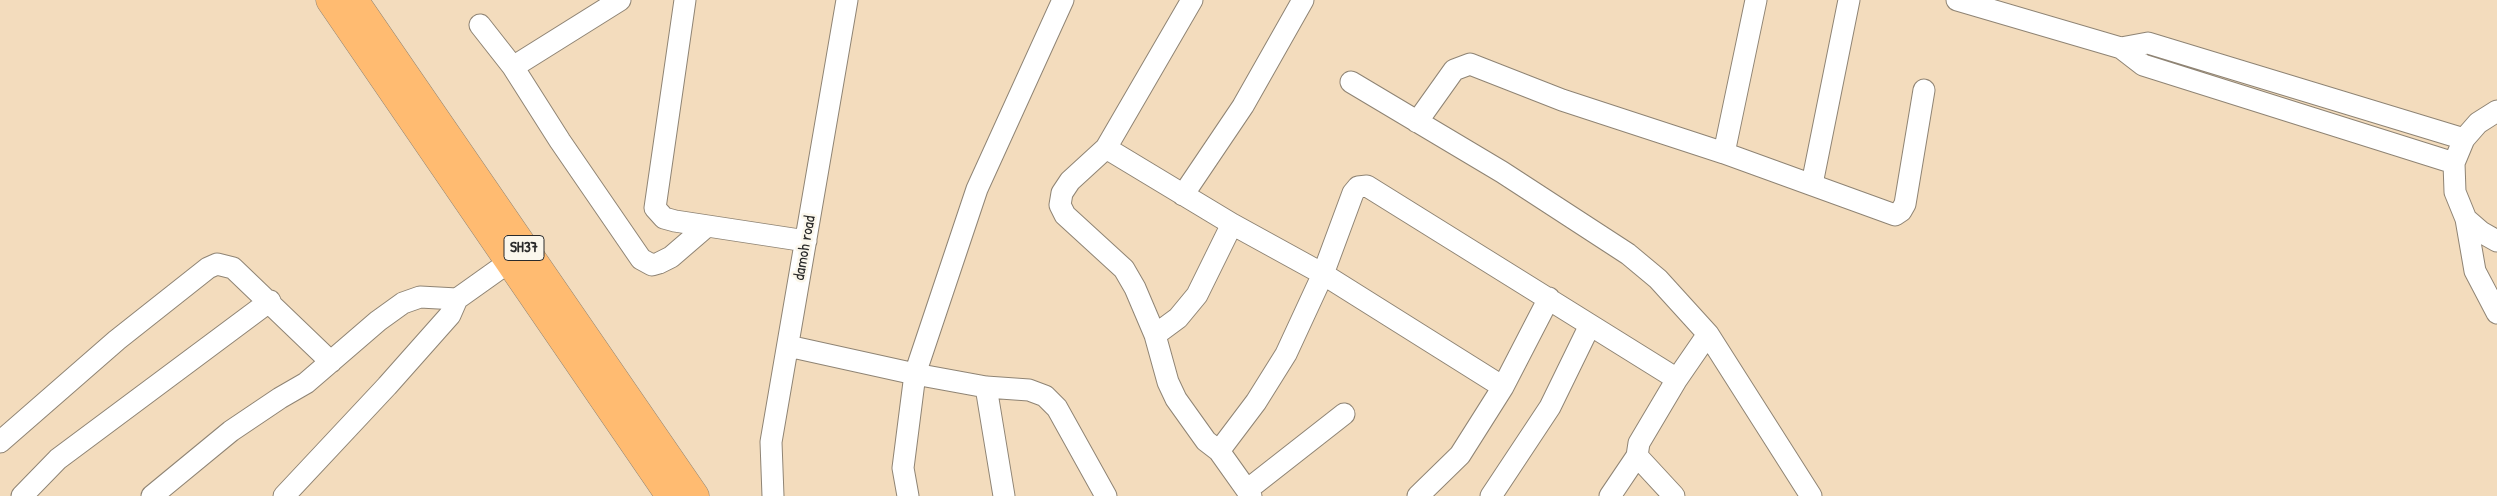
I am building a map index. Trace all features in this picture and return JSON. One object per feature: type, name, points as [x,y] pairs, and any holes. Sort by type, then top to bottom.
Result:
[{"type":"main road","name":"SH37","points":[[330,0],[670,496]]},
{"type":"main road","name":"SH37","points":[[354,0],[695,496]]},
{"type":"street","points":[[513,67],[620,0]]},
{"type":"street","points":[[685,0],[655,208],[664,218],[806,241]]},
{"type":"street","name":"damoh road","points":[[773,496],[771,442],[847,0]]},
{"type":"street","points":[[908,496],[903,468],[915,374],[977,189],[1062,0]]},
{"type":"street","points":[[1192,0],[1106,148],[1070,181],[1062,193],[1060,205],[1065,215],[1124,269],[1135,288],[1155,335],[1168,382],[1176,399],[1206,441],[1219,451],[1249,493],[1344,414]]},
{"type":"street","points":[[1182,195],[1243,106],[1303,0]]},
{"type":"street","points":[[1724,153],[1756,0]]},
{"type":"street","points":[[1812,184],[1850,0]]},
{"type":"street","points":[[1957,0],[2121,48],[2143,65],[2454,163]]},
{"type":"street","points":[[480,25],[513,67],[560,141],[641,259],[652,265],[659,263],[671,257],[707,226]]},
{"type":"street","points":[[2121,48],[2148,43],[2464,139]]},
{"type":"street","points":[[1417,122],[1454,70],[1470,64],[1562,100],[1724,153],[1886,213],[1894,214],[1901,211],[1905,204],[1924,90]]},
{"type":"street","points":[[1351,82],[1502,172],[1628,254],[1658,279],[1708,334],[1807,495]]},
{"type":"street","points":[[2497,111],[2478,123],[2464,139],[2454,163],[2455,192],[2466,219],[2475,271],[2497,313]]},
{"type":"street","points":[[1106,148],[1182,195],[1323,274],[1503,387]]},
{"type":"street","points":[[1219,451],[1256,402],[1286,354],[1323,274],[1353,193],[1358,187],[1367,186],[1676,379]]},
{"type":"street","points":[[2466,219],[2481,232],[2497,241]]},
{"type":"street","points":[[1155,335],[1178,318],[1197,295],[1232,224]]},
{"type":"street","points":[[284,496],[388,386],[450,315],[457,298],[509,262]]},
{"type":"street","points":[[0,442],[117,340],[208,268],[217,264],[233,268],[331,362]]},
{"type":"street","points":[[152,496],[231,431],[306,383],[378,321],[403,303],[420,297],[457,298]]},
{"type":"street","points":[[1418,496],[1460,455],[1503,387],[1549,298]]},
{"type":"street","points":[[22,496],[58,459],[270,302]]},
{"type":"street","points":[[1491,496],[1550,407],[1590,325]]},
{"type":"street","points":[[1610,496],[1637,456],[1640,443],[1676,379],[1708,334]]},
{"type":"street","points":[[788,346],[915,374],[986,387],[1029,390],[1045,396],[1057,408],[1106,496]]},
{"type":"street","points":[[986,387],[1004,496]]},
{"type":"street","points":[[1637,456],[1674,496]]}]
